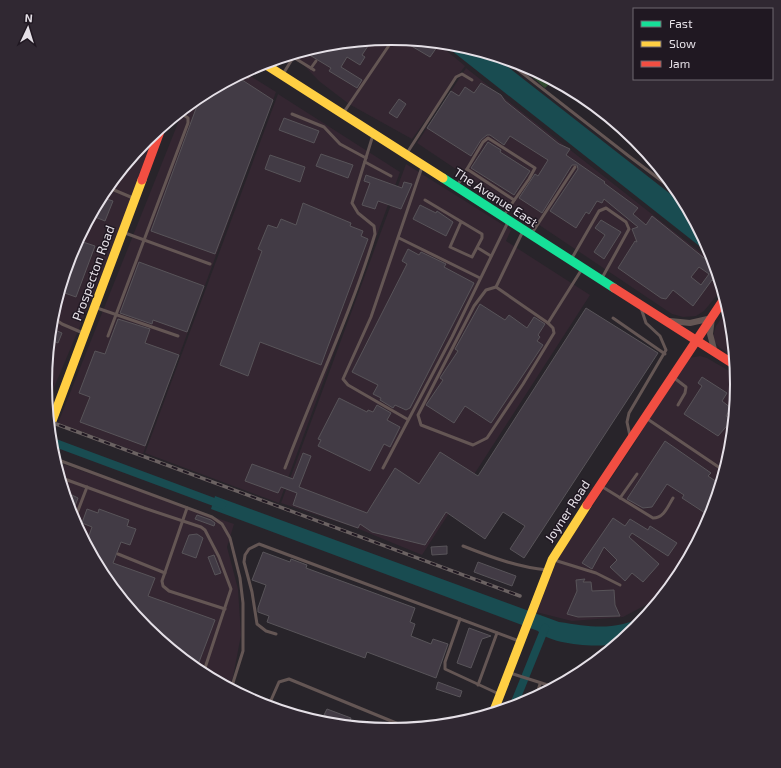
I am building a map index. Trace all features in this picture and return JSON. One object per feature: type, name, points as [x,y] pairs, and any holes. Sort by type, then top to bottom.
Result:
[{"type":"street","name":"The Avenue East","points":[[270,68],[729,360]]},
{"type":"street","name":"Prospecton Road","points":[[53,418],[158,138]]},
{"type":"street","name":"Joyner Road","points":[[495,706],[552,560],[631,438],[720,305]]},
{"type":"street","points":[[666,321],[690,323],[712,318],[710,334],[716,353]]},
{"type":"lane","points":[[343,114],[389,45]]},
{"type":"lane","points":[[296,59],[313,69],[316,61]]},
{"type":"lane","points":[[282,75],[291,60]]},
{"type":"lane","points":[[519,71],[661,181]]},
{"type":"lane","points":[[406,155],[456,77],[462,74],[472,80]]},
{"type":"lane","points":[[292,114],[324,127],[340,144],[366,158]]},
{"type":"lane","points":[[108,336],[145,241],[188,123],[188,118],[184,115]]},
{"type":"lane","points":[[285,468],[303,418],[340,329],[375,234],[374,226],[358,213],[352,203],[373,134]]},
{"type":"lane","points":[[383,468],[407,419],[452,337],[491,256],[514,200],[529,179],[534,167],[487,138],[483,142],[456,187]]},
{"type":"lane","points":[[365,162],[391,176]]},
{"type":"lane","points":[[407,419],[348,385],[343,379],[371,317],[423,166]]},
{"type":"lane","points":[[496,287],[548,323],[553,328],[552,338],[485,440],[473,445],[421,425],[418,414],[456,339],[481,296],[486,290],[496,287],[527,232],[575,168]]},
{"type":"lane","points":[[467,169],[514,200]]},
{"type":"lane","points":[[114,190],[135,198]]},
{"type":"lane","points":[[425,200],[482,234],[478,248],[473,256],[469,257],[450,247],[461,222]]},
{"type":"lane","points":[[571,260],[599,211],[606,208],[626,222],[629,229],[601,279]]},
{"type":"lane","points":[[122,232],[210,264]]},
{"type":"lane","points":[[399,238],[480,278]]},
{"type":"lane","points":[[478,248],[491,256]]},
{"type":"lane","points":[[548,323],[583,268]]},
{"type":"lane","points":[[631,438],[627,422],[629,413],[665,354],[666,345],[660,336],[646,323],[640,304]]},
{"type":"lane","points":[[95,307],[178,336]]},
{"type":"lane","points":[[613,318],[665,354]]},
{"type":"lane","points":[[58,321],[85,333]]},
{"type":"lane","points":[[672,376],[686,387],[685,393],[678,405]]},
{"type":"lane","points":[[645,417],[719,467]]},
{"type":"lane","points":[[60,461],[212,517],[222,524],[229,534],[233,547],[243,603],[243,640],[241,660],[233,684]]},
{"type":"lane","points":[[620,498],[637,474]]},
{"type":"lane","points":[[65,480],[205,530],[219,557],[231,589],[205,668]]},
{"type":"lane","points":[[600,485],[647,515],[657,518],[663,514],[673,498]]},
{"type":"lane","points":[[77,514],[87,487]]},
{"type":"lane","points":[[187,508],[162,581],[163,586],[165,589],[225,609]]},
{"type":"lane","points":[[276,634],[266,631],[257,624],[252,592],[244,562],[245,555],[249,549],[259,544],[497,633],[522,639]]},
{"type":"lane","points":[[463,546],[510,564],[525,568],[548,570]]},
{"type":"lane","points":[[118,554],[165,572]]},
{"type":"lane","points":[[552,560],[596,573],[620,585]]},
{"type":"lane","points":[[460,619],[444,666],[448,672],[500,694]]},
{"type":"lane","points":[[478,685],[497,633]]},
{"type":"lane","points":[[508,673],[546,685]]},
{"type":"lane","points":[[271,701],[279,682],[289,679],[396,723]]},
{"type":"lane","points":[[539,689],[540,684]]},
{"type":"shaded area","points":[[390,45],[413,46],[446,50],[465,66],[412,139],[349,104],[319,81],[297,59],[346,48]]},
{"type":"shaded area","points":[[466,68],[705,256],[718,294],[704,311],[696,316],[683,317],[672,314],[417,143]]},
{"type":"shaded area","points":[[250,76],[276,92],[143,454],[58,423],[180,118],[221,90]]},
{"type":"shaded area","points":[[278,94],[400,172],[279,503],[145,453]]},
{"type":"shaded area","points":[[161,135],[52,392],[54,340],[63,296],[77,254],[97,214],[109,196],[136,160]]},
{"type":"shaded area","points":[[406,164],[511,230],[506,241],[590,295],[422,555],[359,529],[281,503]]},
{"type":"shaded area","points":[[723,317],[728,353],[720,348],[714,341],[713,336],[716,326]]},
{"type":"shaded area","points":[[700,356],[707,358],[729,371],[730,384],[727,428],[718,472],[704,514],[684,554],[648,604],[623,617],[572,621],[536,612],[559,556],[632,447],[684,363],[689,358]]},
{"type":"shaded area","points":[[61,463],[234,524],[227,547],[238,589],[241,635],[231,683],[202,666],[167,639],[136,608],[109,572],[86,534],[69,493]]},
{"type":"green space","points":[[532,76],[549,84],[545,88]]},
{"type":"water","points":[[452,51],[507,66],[671,194],[695,234],[701,247]]},
{"type":"water","points":[[215,496],[559,622],[593,626],[613,626],[632,621],[608,644],[576,644],[552,639],[543,636],[538,631],[211,509]]},
{"type":"building","points":[[368,46],[362,55],[365,57],[360,65],[347,57],[341,67],[362,80],[357,88],[329,71],[331,68],[310,55],[346,48]]},
{"type":"building","points":[[411,46],[436,48],[430,57]]},
{"type":"building","points":[[242,80],[273,100],[215,254],[151,231],[197,106],[221,90]]},
{"type":"building","points":[[481,83],[501,95],[505,101],[559,144],[570,149],[566,155],[605,182],[604,183],[638,208],[633,214],[646,225],[652,216],[706,260],[714,282],[712,280],[693,306],[673,290],[666,299],[661,298],[618,268],[635,241],[637,242],[632,229],[638,227],[604,199],[602,203],[597,201],[589,214],[586,212],[576,228],[550,211],[578,169],[577,165],[572,165],[542,213],[519,198],[535,174],[538,176],[548,160],[510,136],[504,145],[490,135],[487,135],[481,140],[471,156],[427,128],[451,91],[459,96],[465,87],[474,93]],"holes":[[[699,267],[709,274],[701,285],[691,277]]]},
{"type":"building","points":[[399,99],[406,104],[397,118],[389,113]]},
{"type":"building","points":[[284,118],[319,131],[314,143],[279,130]]},
{"type":"building","points":[[488,142],[501,150],[500,152],[530,171],[514,195],[471,168]]},
{"type":"building","points":[[321,154],[353,165],[348,178],[316,166]]},
{"type":"building","points":[[270,155],[305,167],[300,182],[265,169]]},
{"type":"building","points":[[366,175],[402,188],[404,182],[412,184],[401,209],[378,201],[375,209],[362,205],[370,183],[364,181]]},
{"type":"building","points":[[107,199],[113,201],[105,221],[95,217]]},
{"type":"building","points":[[303,203],[351,223],[350,226],[363,231],[361,236],[368,239],[321,365],[260,342],[248,376],[220,365],[262,251],[258,249],[268,225],[277,228],[281,219],[296,225]]},
{"type":"building","points":[[420,205],[436,213],[437,211],[453,222],[446,236],[413,219]]},
{"type":"building","points":[[601,220],[621,232],[604,259],[594,252],[605,235],[595,228]]},
{"type":"building","points":[[82,242],[95,246],[76,297],[64,293],[69,275]]},
{"type":"building","points":[[408,249],[419,255],[421,252],[446,264],[444,267],[474,283],[410,408],[406,410],[395,405],[393,408],[380,400],[381,398],[373,394],[378,385],[352,372],[407,264],[402,261]]},
{"type":"building","points":[[139,262],[204,286],[187,332],[153,320],[152,324],[120,313]]},
{"type":"building","points":[[480,304],[505,320],[509,315],[527,328],[534,317],[545,324],[538,335],[540,337],[537,341],[543,345],[491,423],[465,406],[454,423],[426,405],[443,380],[440,378],[458,351],[455,349]]},
{"type":"building","points":[[586,308],[658,353],[524,558],[510,549],[525,526],[503,512],[485,539],[446,512],[425,545],[372,532],[360,524],[358,528],[293,505],[297,493],[281,487],[278,493],[245,481],[252,464],[293,479],[303,453],[311,456],[299,487],[367,513],[395,468],[419,484],[440,452],[478,476]]},
{"type":"building","points":[[118,319],[150,329],[145,343],[179,355],[145,446],[80,422],[90,397],[79,393],[95,351],[105,354]]},
{"type":"building","points":[[56,330],[62,333],[58,343],[54,341]]},
{"type":"building","points":[[702,377],[727,393],[722,401],[729,406],[726,416],[728,417],[727,425],[718,436],[684,414],[702,386],[698,383]]},
{"type":"building","points":[[339,398],[367,412],[368,410],[373,412],[377,405],[391,413],[387,420],[400,427],[390,447],[384,444],[370,471],[318,446],[321,440],[318,439]]},
{"type":"building","points":[[665,441],[711,473],[708,476],[715,481],[705,513],[682,498],[684,495],[667,484],[652,507],[643,508],[627,499]]},
{"type":"building","points":[[72,495],[78,498],[75,506],[74,506],[71,498]]},
{"type":"building","points":[[87,509],[98,513],[99,509],[129,520],[127,526],[136,529],[130,545],[121,542],[113,563],[155,578],[148,596],[215,620],[198,663],[167,639],[136,608],[109,572],[88,538],[92,527],[82,523]]},
{"type":"building","points":[[197,515],[211,520],[215,523],[214,526],[195,519]]},
{"type":"building","points":[[613,518],[625,526],[630,519],[648,530],[650,526],[677,543],[668,556],[632,533],[629,537],[659,564],[643,582],[632,573],[625,581],[610,567],[617,560],[604,547],[592,569],[582,563]]},
{"type":"building","points":[[197,534],[203,538],[196,558],[182,553],[189,535]]},
{"type":"building","points":[[447,546],[447,554],[432,555],[431,547]]},
{"type":"building","points":[[263,552],[290,562],[291,559],[307,565],[306,568],[415,608],[410,622],[415,624],[411,636],[431,644],[433,639],[448,644],[436,678],[367,652],[365,658],[267,622],[269,616],[258,612],[266,585],[252,580]]},
{"type":"building","points":[[214,555],[221,573],[215,575],[208,557]]},
{"type":"building","points":[[478,562],[516,576],[512,586],[474,572]]},
{"type":"building","points":[[585,579],[583,582],[591,582],[592,591],[614,590],[615,605],[620,616],[578,617],[567,614],[577,591],[576,580]]},
{"type":"building","points":[[469,628],[491,636],[482,639],[471,668],[457,663]]},
{"type":"building","points":[[438,682],[462,691],[460,697],[436,689]]},
{"type":"building","points":[[327,709],[351,718],[350,720],[346,720],[324,715]]},
{"type":"waterway","points":[[57,444],[222,505]]},
{"type":"waterway","points":[[517,698],[545,628]]},
{"type":"railway","points":[[54,423],[520,596]]},
{"type":"traffic: fast","points":[[443,178],[614,288]]},
{"type":"traffic: slow","points":[[270,68],[443,178]]},
{"type":"traffic: slow","points":[[53,418],[142,180]]},
{"type":"traffic: slow","points":[[496,706],[552,560],[587,505]]},
{"type":"traffic: jam","points":[[142,180],[158,138]]},
{"type":"traffic: jam","points":[[614,288],[729,361]]},
{"type":"traffic: jam","points":[[587,505],[720,305]]}]
